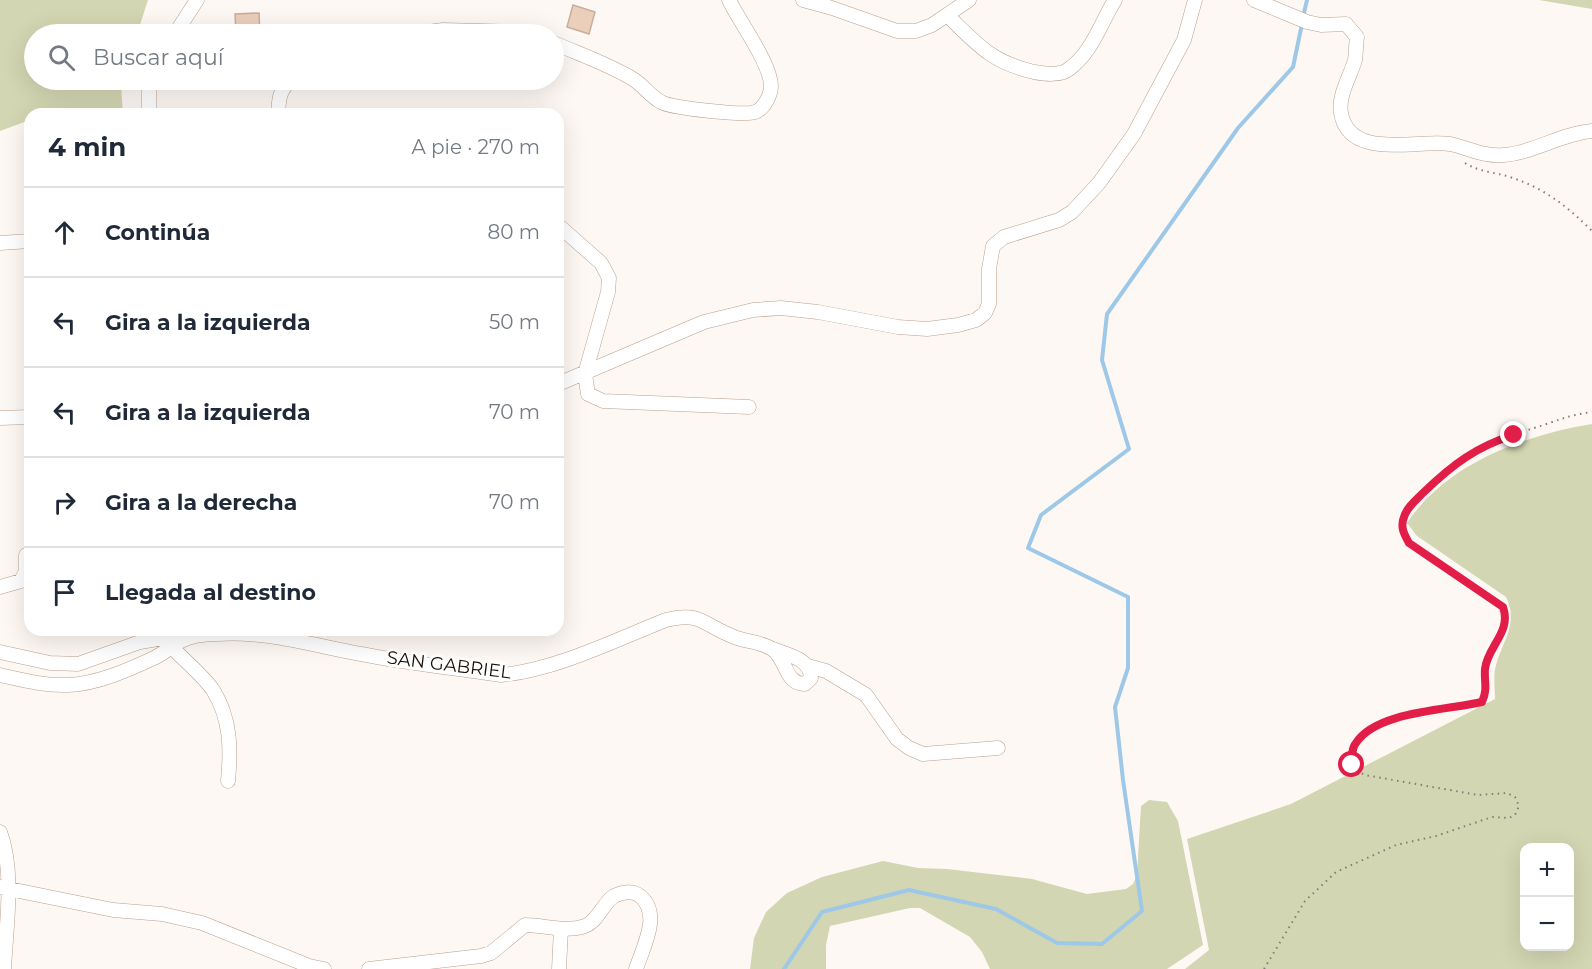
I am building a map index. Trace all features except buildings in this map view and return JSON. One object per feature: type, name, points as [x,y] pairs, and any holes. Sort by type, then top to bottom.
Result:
[{"type":"street","points":[[181,24],[197,0]]},
{"type":"street","points":[[564,48],[631,78],[644,86],[660,102],[675,106],[746,114],[758,111],[767,101],[771,86],[766,67],[729,0]]},
{"type":"street","points":[[802,0],[897,31],[916,31],[932,26],[969,0]]},
{"type":"street","points":[[947,15],[981,48],[998,60],[1047,75],[1068,70],[1088,50],[1115,0]]},
{"type":"street","points":[[564,382],[704,322],[753,310],[781,308],[800,310],[898,327],[927,329],[976,320],[985,313],[989,304],[989,269],[993,246],[1004,237],[1059,220],[1072,212],[1099,183],[1134,134],[1184,40],[1195,0]]},
{"type":"street","points":[[1254,0],[1307,22],[1321,25],[1346,24],[1352,30],[1357,37],[1355,58],[1341,99],[1341,113],[1345,124],[1353,134],[1365,141],[1396,146],[1445,144],[1488,155],[1506,155],[1568,135],[1592,131]]},
{"type":"street","points":[[149,90],[149,108]]},
{"type":"street","points":[[278,108],[279,96],[283,90]]},
{"type":"street","points":[[564,230],[601,263],[609,278],[608,292],[585,374],[588,394],[603,401],[750,407]]},
{"type":"street","points":[[0,243],[24,241]]},
{"type":"street","points":[[0,418],[24,417]]},
{"type":"street","points":[[0,587],[21,581],[24,575]]},
{"type":"street","name":"SAN GABRIEL","points":[[256,636],[363,655],[501,675],[523,673],[551,665],[666,620],[681,616],[694,617],[732,636],[773,649],[806,662],[808,666],[826,671],[866,695],[897,739],[909,748],[923,754],[998,748]]},
{"type":"street","name":"SAN GABRIEL","points":[[0,652],[50,663],[78,664],[140,642],[191,636]]},
{"type":"street","points":[[0,675],[40,683],[81,684],[113,675],[152,659],[169,639],[212,689],[227,721],[231,750],[228,781]]},
{"type":"street","points":[[773,649],[780,657],[790,678],[799,684],[805,684],[811,678],[811,670],[808,666]]},
{"type":"street","points":[[0,832],[7,864],[4,887],[3,969]]},
{"type":"street","points":[[4,887],[112,910],[162,914],[202,923],[309,966],[324,969]]},
{"type":"street","points":[[369,969],[481,956],[491,953],[525,924],[561,929],[586,926],[604,909],[612,897],[627,892],[639,894],[649,905],[652,920],[636,969]]},
{"type":"street","points":[[559,969],[561,929]]},
{"type":"street","points":[[0,964],[3,969]]},
{"type":"path","points":[[1465,163],[1475,170],[1507,176],[1536,186],[1556,199],[1592,231]]},
{"type":"path","points":[[1264,969],[1305,901],[1336,872],[1396,845],[1436,836],[1492,817],[1509,818],[1515,815],[1519,806],[1515,797],[1507,793],[1478,795],[1365,776],[1352,765],[1352,754],[1356,743],[1366,733],[1379,726],[1412,713],[1482,702],[1486,693],[1485,668],[1506,616],[1503,607],[1495,600],[1409,543],[1403,533],[1404,515],[1412,503],[1473,452],[1492,442],[1560,418],[1592,412]]},
{"type":"green space","points":[[0,0],[148,0],[140,24],[24,24],[24,90],[121,90],[123,108],[24,108],[24,122],[0,131]]},
{"type":"green space","points":[[1539,0],[1592,0],[1592,9]]},
{"type":"green space","points":[[1592,424],[1592,969],[1185,969],[1209,950],[1187,839],[1291,804],[1495,699],[1495,669],[1511,615],[1506,597],[1417,536],[1407,523],[1423,502],[1465,469],[1514,445],[1540,436]]},
{"type":"green space","points":[[1149,800],[1167,802],[1178,821],[1203,945],[1167,969],[990,969],[982,952],[970,937],[920,908],[910,908],[830,926],[826,945],[826,969],[750,969],[754,938],[766,912],[787,893],[822,877],[883,861],[918,868],[1032,879],[1087,894],[1126,889],[1133,884],[1137,875],[1141,806]]},
{"type":"waterway","points":[[1303,17],[1307,0]]},
{"type":"waterway","points":[[784,969],[822,912],[909,890],[996,909],[1057,943],[1102,944],[1142,911],[1115,707],[1128,668],[1128,597],[1028,548],[1041,515],[1129,449],[1102,360],[1107,314],[1238,128],[1293,67],[1302,24]]},
{"type":"route","points":[[1352,765],[1352,754],[1356,743],[1366,733],[1379,726],[1412,713],[1482,702],[1487,684],[1485,668],[1506,616],[1503,607],[1409,543],[1403,533],[1402,524],[1404,515],[1412,503],[1455,464],[1492,442],[1514,435]]}]
